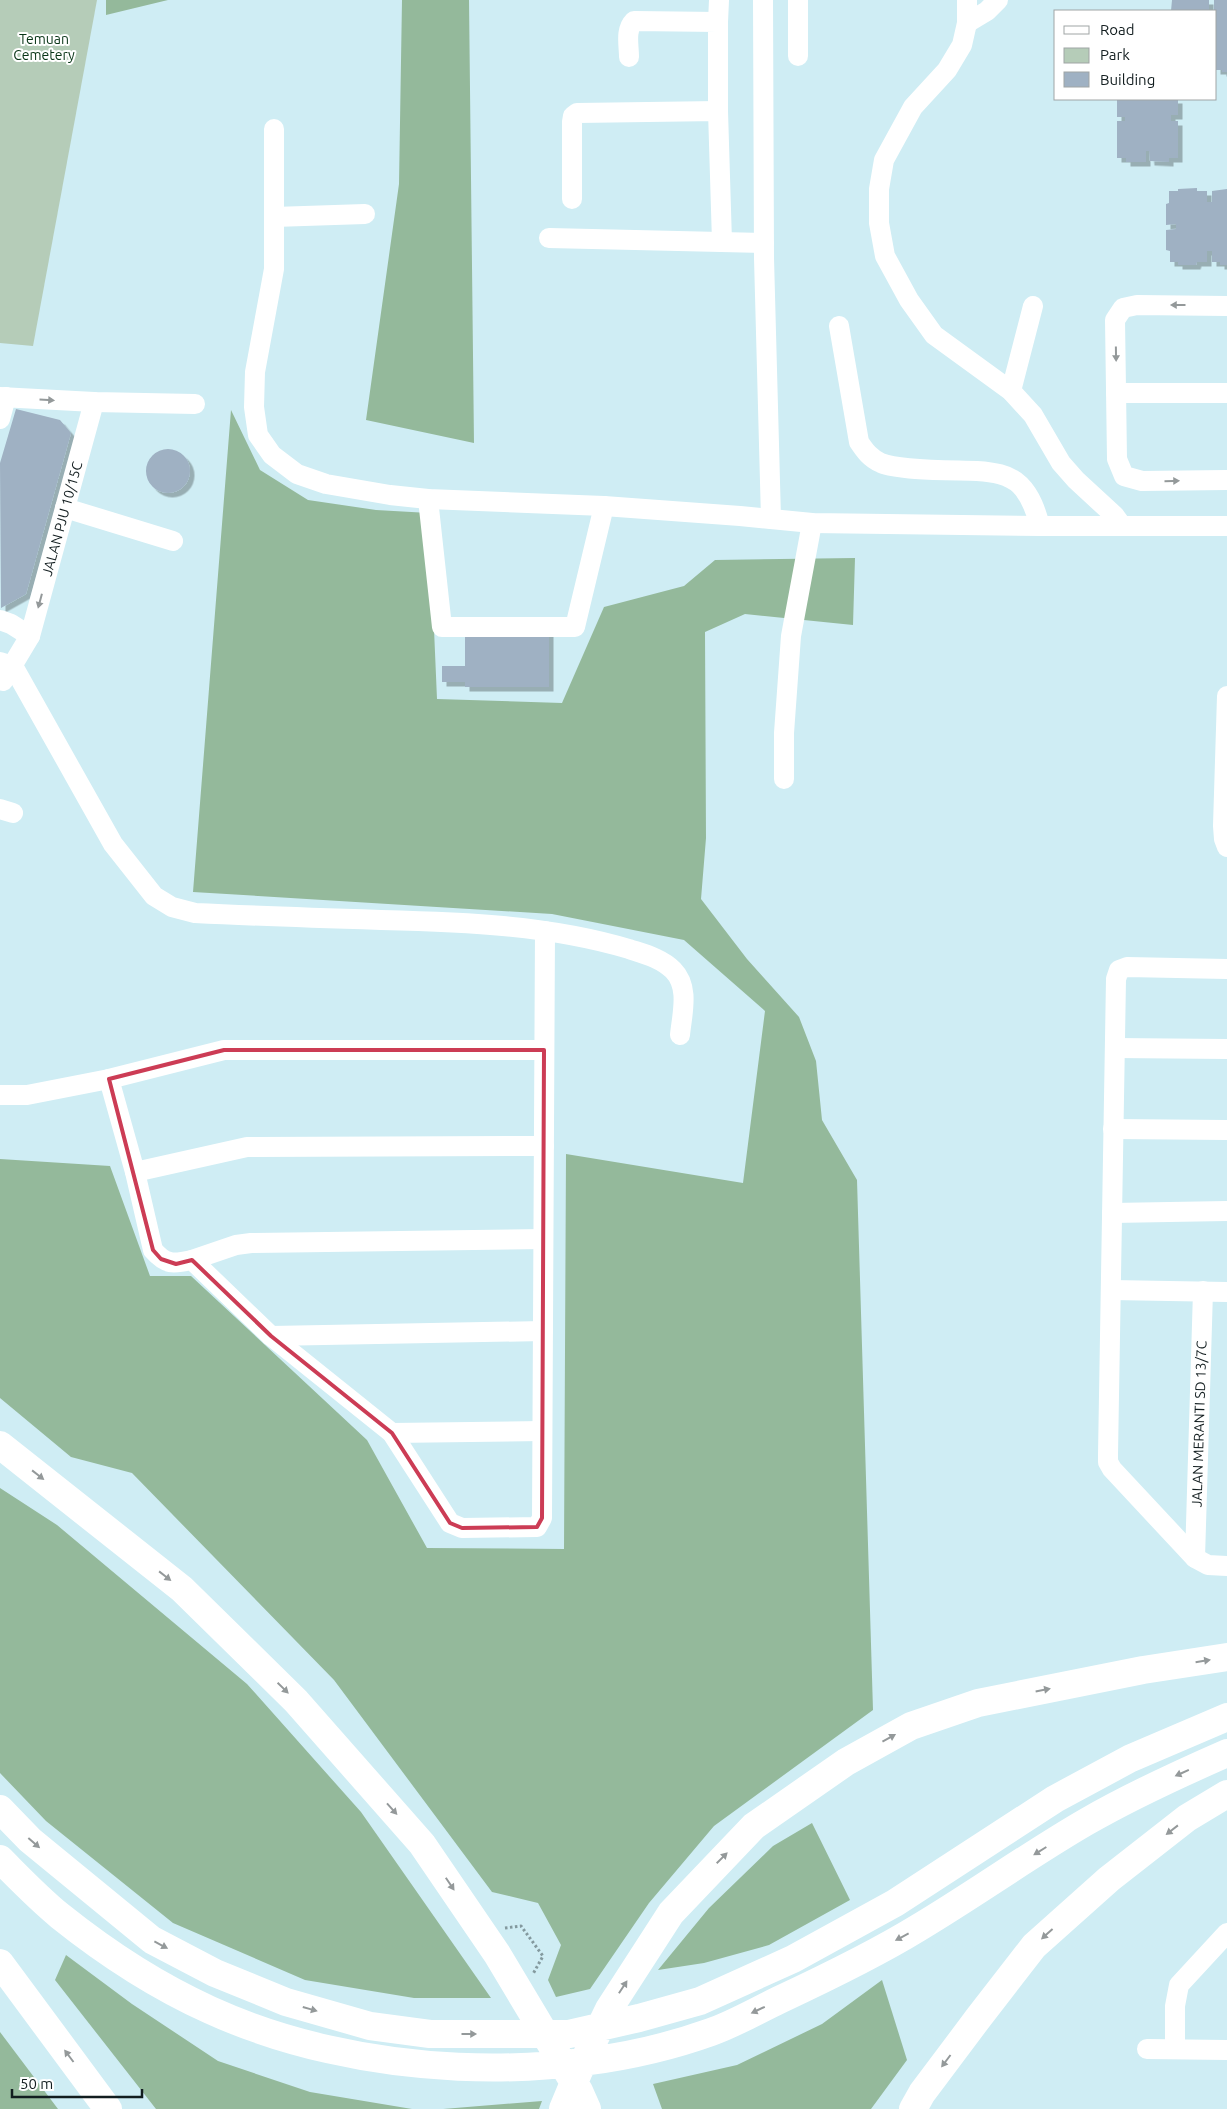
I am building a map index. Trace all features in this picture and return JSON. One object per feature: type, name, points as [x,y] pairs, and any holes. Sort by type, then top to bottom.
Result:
[{"type":"highway","points":[[0,1445],[182,1590],[296,1701],[422,1844],[497,1954],[580,2091],[587,2109]]},
{"type":"highway","points":[[564,2109],[578,2073],[609,2009],[671,1913],[754,1826],[846,1762],[911,1726],[978,1703],[1143,1670],[1227,1657]]},
{"type":"highway","points":[[0,1809],[30,1840],[152,1940],[215,1973],[286,2002],[370,2026],[430,2034],[569,2034],[639,2018],[700,2001],[793,1959],[895,1903],[1055,1798],[1131,1758],[1227,1717]]},
{"type":"highway","points":[[0,1859],[58,1914],[118,1958],[164,1986],[210,2010],[256,2028],[313,2046],[372,2058],[499,2069],[546,2066],[642,2053],[713,2032],[804,1988],[916,1930],[1085,1822],[1150,1787],[1227,1753]]},
{"type":"highway","points":[[913,2109],[922,2093],[979,2016],[1034,1946],[1108,1879],[1187,1818],[1227,1794]]},
{"type":"highway","points":[[0,1963],[108,2109]]},
{"type":"street","points":[[719,0],[718,111],[722,242]]},
{"type":"street","points":[[763,0],[764,243],[771,519]]},
{"type":"street","points":[[798,0],[798,56]]},
{"type":"street","points":[[967,0],[968,23],[962,45],[948,70],[913,107],[884,160],[879,188],[879,223],[885,256],[909,300],[934,335],[1011,391],[1033,415],[1061,462],[1076,480],[1110,511],[1122,526]]},
{"type":"street","points":[[968,23],[987,11],[998,0]]},
{"type":"street","points":[[629,57],[629,30],[634,21],[718,22]]},
{"type":"street","points":[[572,199],[572,122],[573,116],[577,113],[718,111]]},
{"type":"street","points":[[274,129],[274,268],[255,372],[254,407],[258,434],[272,455],[297,474],[326,484],[390,496],[604,506],[812,524],[1227,526]]},
{"type":"street","points":[[274,216],[365,214]]},
{"type":"street","points":[[549,238],[764,243]]},
{"type":"street","points":[[1227,306],[1137,305],[1123,308],[1115,320],[1117,459],[1124,476],[1142,481],[1227,480]]},
{"type":"street","points":[[1011,391],[1033,306]]},
{"type":"street","points":[[840,326],[859,442],[866,454],[881,463],[898,467],[994,472],[1012,478],[1021,486],[1035,508],[1040,526]]},
{"type":"street","points":[[1116,393],[1227,393]]},
{"type":"street","points":[[0,419],[3,397],[94,402],[196,404]]},
{"type":"street","name":"JALAN PJU 10/15C","points":[[4,672],[30,636],[94,402]]},
{"type":"street","points":[[428,499],[442,627],[575,626],[604,506]]},
{"type":"street","points":[[66,508],[173,541]]},
{"type":"street","points":[[784,779],[784,733],[791,636],[812,524]]},
{"type":"street","points":[[0,620],[11,624],[30,636]]},
{"type":"street","points":[[4,672],[26,691],[113,844],[154,896],[172,908],[195,913],[455,922],[545,932],[608,943],[652,957],[672,969],[680,978],[684,994],[680,1035]]},
{"type":"street","points":[[1227,696],[1223,826],[1227,847]]},
{"type":"street","points":[[192,1260],[271,1336],[392,1433],[450,1523],[462,1528],[537,1527],[542,1518],[545,932]]},
{"type":"street","points":[[1227,969],[1127,967],[1119,970],[1116,978],[1108,1462],[1112,1469],[1195,1558],[1208,1565],[1227,1566]]},
{"type":"street","points":[[1115,1048],[1227,1049]]},
{"type":"street","points":[[0,1094],[27,1095],[109,1079],[224,1050],[544,1050]]},
{"type":"street","points":[[109,1079],[153,1250],[161,1260],[176,1264],[236,1245],[251,1243],[543,1239]]},
{"type":"street","points":[[1113,1129],[1227,1130]]},
{"type":"street","points":[[134,1172],[247,1146],[544,1146]]},
{"type":"street","points":[[1112,1213],[1227,1211]]},
{"type":"street","points":[[1111,1290],[1227,1292]]},
{"type":"street","name":"JALAN MERANTI SD 13/7C","points":[[1195,1558],[1202,1291]]},
{"type":"street","points":[[271,1336],[543,1331]]},
{"type":"street","points":[[392,1433],[542,1431]]},
{"type":"street","points":[[1175,2050],[1175,2006],[1179,1985],[1227,1933]]},
{"type":"street","points":[[1147,2049],[1227,2050]]},
{"type":"highlighted area","points":[[224,1050],[544,1050],[542,1518],[537,1527],[462,1528],[450,1523],[392,1433],[271,1336],[192,1260],[176,1264],[161,1259],[153,1250],[109,1079]]},
{"type":"green space","name":"Temuan Cemetery","points":[[0,0],[97,0],[33,346],[0,343]]},
{"type":"green space","points":[[106,0],[168,0],[106,15]]},
{"type":"green space","points":[[402,0],[469,0],[474,443],[366,420],[399,184]]},
{"type":"green space","points":[[231,410],[260,470],[308,500],[376,510],[429,513],[437,699],[562,703],[604,607],[684,586],[715,560],[855,558],[853,625],[745,614],[705,632],[706,838],[701,899],[747,959],[799,1017],[816,1061],[822,1120],[857,1180],[873,1710],[714,1826],[649,1903],[590,1989],[556,1997],[548,1980],[561,1945],[538,1903],[492,1892],[334,1680],[132,1473],[71,1457],[0,1398],[0,1159],[110,1166],[150,1276],[191,1276],[367,1440],[427,1548],[564,1549],[566,1154],[743,1183],[765,1011],[684,940],[552,914],[193,892]]},
{"type":"green space","points":[[0,1488],[57,1525],[247,1684],[361,1812],[491,1998],[414,1998],[305,1980],[173,1923],[46,1821],[0,1773]]},
{"type":"green space","points":[[812,1823],[850,1900],[769,1945],[704,1963],[658,1970],[709,1908],[773,1846]]},
{"type":"green space","points":[[66,1955],[132,2004],[218,2061],[310,2092],[412,2109],[156,2109],[55,1980]]},
{"type":"green space","points":[[882,1980],[907,2060],[871,2109],[662,2109],[653,2084],[737,2065],[822,2024]]},
{"type":"green space","points":[[0,2032],[58,2109],[0,2109]]},
{"type":"green space","points":[[542,2101],[539,2109],[443,2109]]},
{"type":"building","points":[[1172,0],[1209,0],[1209,10],[1171,10]]},
{"type":"building","points":[[1214,0],[1227,0],[1227,72],[1217,70],[1217,10],[1214,10]]},
{"type":"building","points":[[1117,100],[1178,100],[1178,115],[1171,115],[1171,121],[1178,121],[1178,158],[1169,158],[1169,162],[1150,161],[1149,151],[1146,151],[1146,162],[1126,162],[1126,158],[1117,158],[1117,121],[1125,121],[1125,117],[1117,117]]},
{"type":"building","points":[[1197,188],[1197,191],[1207,191],[1207,202],[1212,202],[1212,191],[1227,189],[1227,265],[1220,265],[1220,262],[1212,262],[1212,251],[1207,251],[1207,262],[1197,262],[1196,265],[1178,265],[1178,262],[1170,262],[1170,251],[1166,250],[1166,230],[1176,229],[1176,224],[1166,225],[1166,204],[1169,203],[1169,191]]},
{"type":"building","points":[[16,409],[60,420],[71,433],[26,594],[1,608],[0,463]]},
{"type":"building","points":[[168,449],[180,453],[186,459],[190,471],[186,483],[180,489],[168,493],[156,489],[150,483],[146,471],[150,459],[156,453]]},
{"type":"building","points":[[549,631],[549,687],[465,687],[465,682],[442,682],[442,666],[465,666],[465,632]]}]
